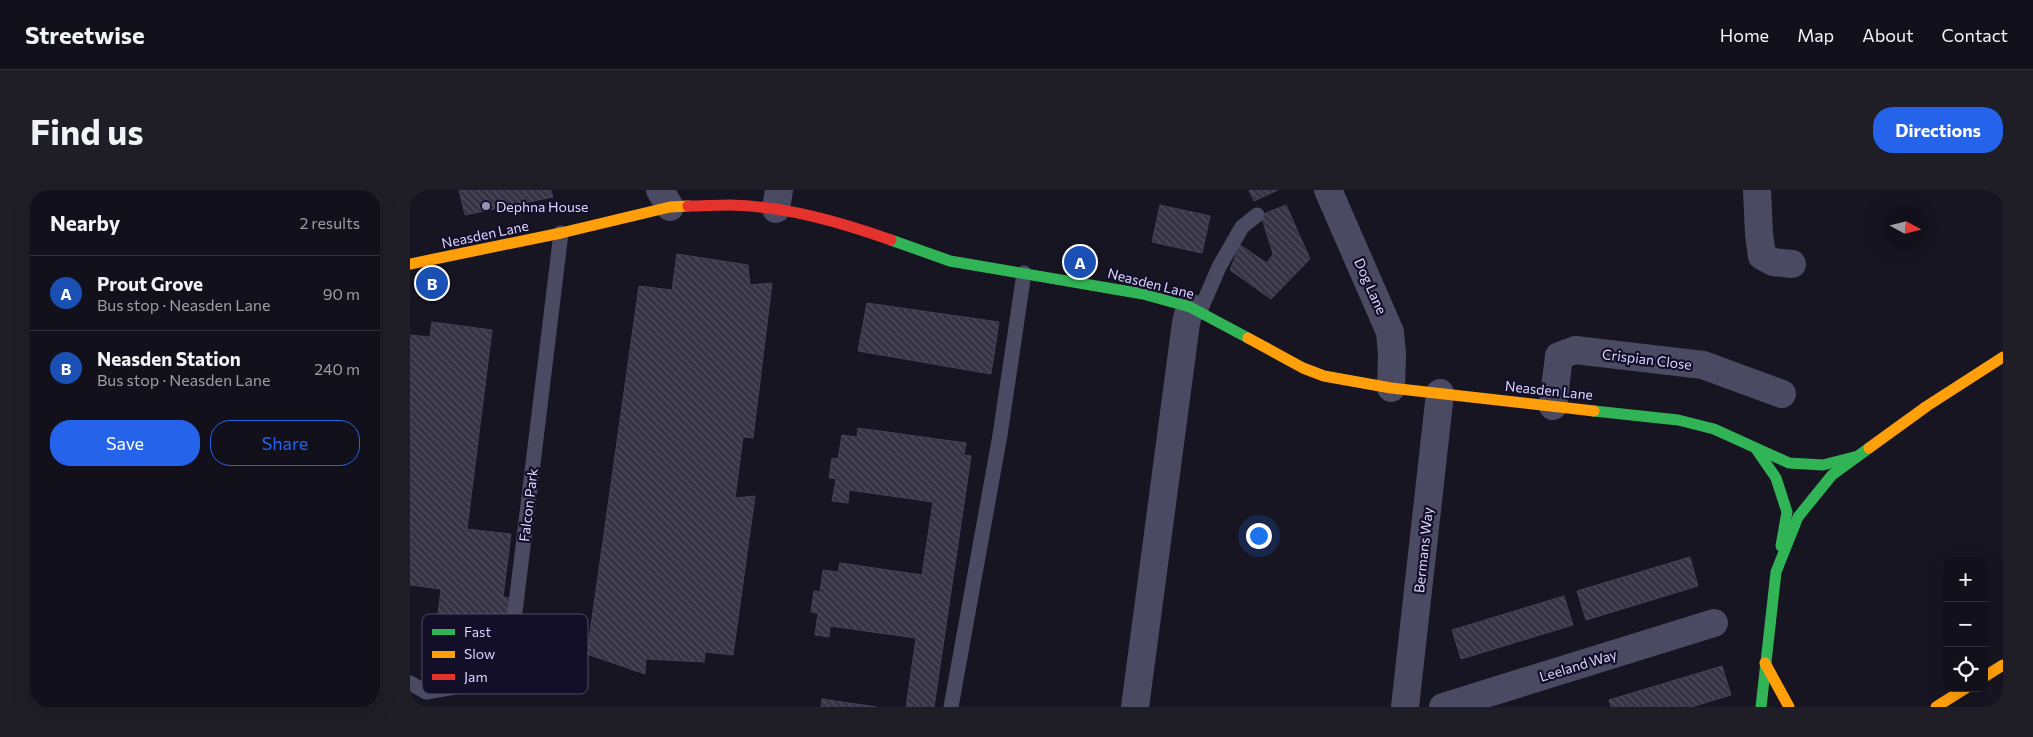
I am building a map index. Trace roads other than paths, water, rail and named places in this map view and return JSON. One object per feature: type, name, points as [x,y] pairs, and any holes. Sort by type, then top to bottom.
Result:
[{"type":"main road","name":"Neasden Lane","points":[[410,264],[561,233],[665,199],[731,205],[778,200],[950,261],[1143,294],[1195,309],[1303,368],[1324,376],[1391,388],[1678,420],[1714,429],[1789,463],[1823,465],[1858,456]]},
{"type":"main road","points":[[1761,707],[1776,572],[1798,517],[1832,475],[1927,406],[2003,357]]},
{"type":"main road","name":"Neasden Lane","points":[[1756,449],[1776,478],[1787,512],[1776,572]]},
{"type":"main road","points":[[1765,663],[1789,707]]},
{"type":"main road","points":[[1988,674],[2003,665]]},
{"type":"main road","points":[[1936,707],[1960,692]]},
{"type":"street","name":"Dog Lane","points":[[1328,190],[1390,332],[1392,354],[1391,388]]},
{"type":"street","points":[[1757,190],[1762,256],[1773,262],[1792,264]]},
{"type":"street","points":[[1135,707],[1186,323],[1195,309]]},
{"type":"street","name":"Crispian Close","points":[[1553,406],[1559,356],[1575,350],[1703,365],[1782,394]]},
{"type":"street","name":"Bermans Way","points":[[1405,707],[1440,393]]},
{"type":"street","name":"Leeland Way","points":[[1442,707],[1714,623]]},
{"type":"lane","points":[[1195,309],[1242,227],[1257,215]]},
{"type":"lane","name":"Falcon Park","points":[[515,614],[561,233]]},
{"type":"lane","points":[[951,707],[1000,435],[1024,273]]},
{"type":"lane","name":"Falcon Park","points":[[410,683],[422,690]]},
{"type":"place","name":"Dephna House","points":[[486,206]]},
{"type":"place","name":"Prout Grove","points":[[1080,262]]},
{"type":"place","name":"Neasden Station","points":[[432,283]]}]
